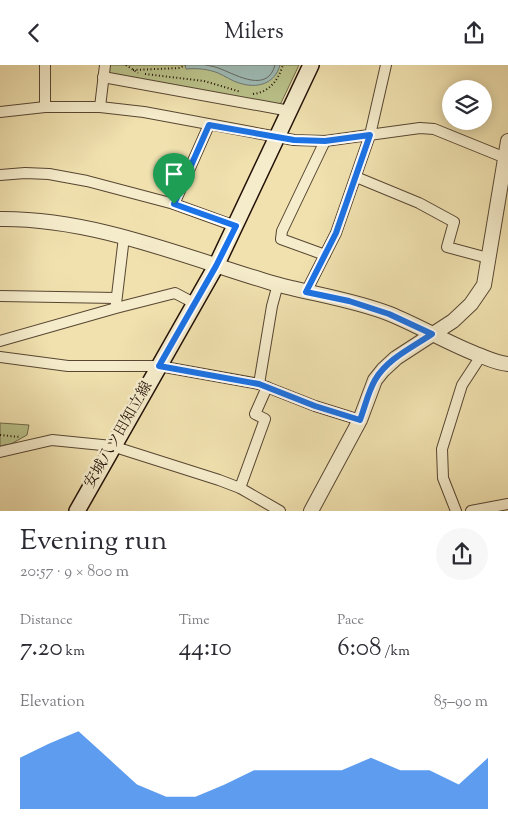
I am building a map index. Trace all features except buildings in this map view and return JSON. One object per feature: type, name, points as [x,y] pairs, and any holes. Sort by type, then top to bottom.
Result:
[{"type":"main road","name":"安城八ツ田知立線","points":[[77,511],[112,446],[216,266],[311,65]]},
{"type":"street","points":[[45,107],[46,65]]},
{"type":"street","points":[[100,107],[105,65]]},
{"type":"street","points":[[306,292],[336,233],[356,177],[370,135],[386,65]]},
{"type":"street","points":[[103,77],[290,111]]},
{"type":"street","points":[[0,112],[45,107],[100,107],[144,112],[294,140],[325,141],[420,128],[434,129],[506,159]]},
{"type":"street","points":[[174,204],[209,125]]},
{"type":"street","points":[[325,141],[282,231],[281,239],[325,255]]},
{"type":"street","points":[[310,511],[360,420],[375,380],[396,358],[453,321],[471,304],[484,285],[508,141]]},
{"type":"street","points":[[0,175],[24,173],[49,174],[88,181],[174,204],[236,226]]},
{"type":"street","points":[[356,177],[419,203],[454,221],[447,247],[488,258]]},
{"type":"street","points":[[0,219],[59,223],[124,237],[306,292],[349,301],[389,314],[497,363],[508,364]]},
{"type":"street","points":[[116,303],[124,237]]},
{"type":"street","points":[[240,488],[265,419],[255,414],[263,385],[272,306],[278,284]]},
{"type":"street","points":[[0,341],[116,303],[175,293],[194,303]]},
{"type":"street","points":[[0,296],[116,303]]},
{"type":"street","points":[[456,511],[443,478],[442,449],[462,385],[481,356]]},
{"type":"street","points":[[0,357],[68,366],[159,366],[263,385],[315,406],[360,420]]},
{"type":"street","points":[[0,451],[52,440],[112,446],[240,488],[280,511]]},
{"type":"street","points":[[471,511],[508,504]]},
{"type":"path","points":[[126,65],[138,73],[204,81],[255,94],[272,87],[280,76],[283,65]]},
{"type":"path","points":[[133,70],[180,68],[186,65]]},
{"type":"green space","points":[[108,65],[299,65],[281,103],[277,105],[111,76],[107,71]]},
{"type":"green space","points":[[0,423],[29,425],[27,435],[11,444],[0,446]]},
{"type":"water","points":[[185,65],[280,65],[270,81],[259,85],[246,85],[218,73],[186,69]]},
{"type":"route","points":[[209,125],[294,140],[325,141],[370,135],[336,233],[306,292],[349,301],[389,314],[432,334],[396,358],[383,370],[375,380],[360,420],[315,406],[259,384],[159,366],[216,266],[236,226],[174,204],[209,125]]}]
